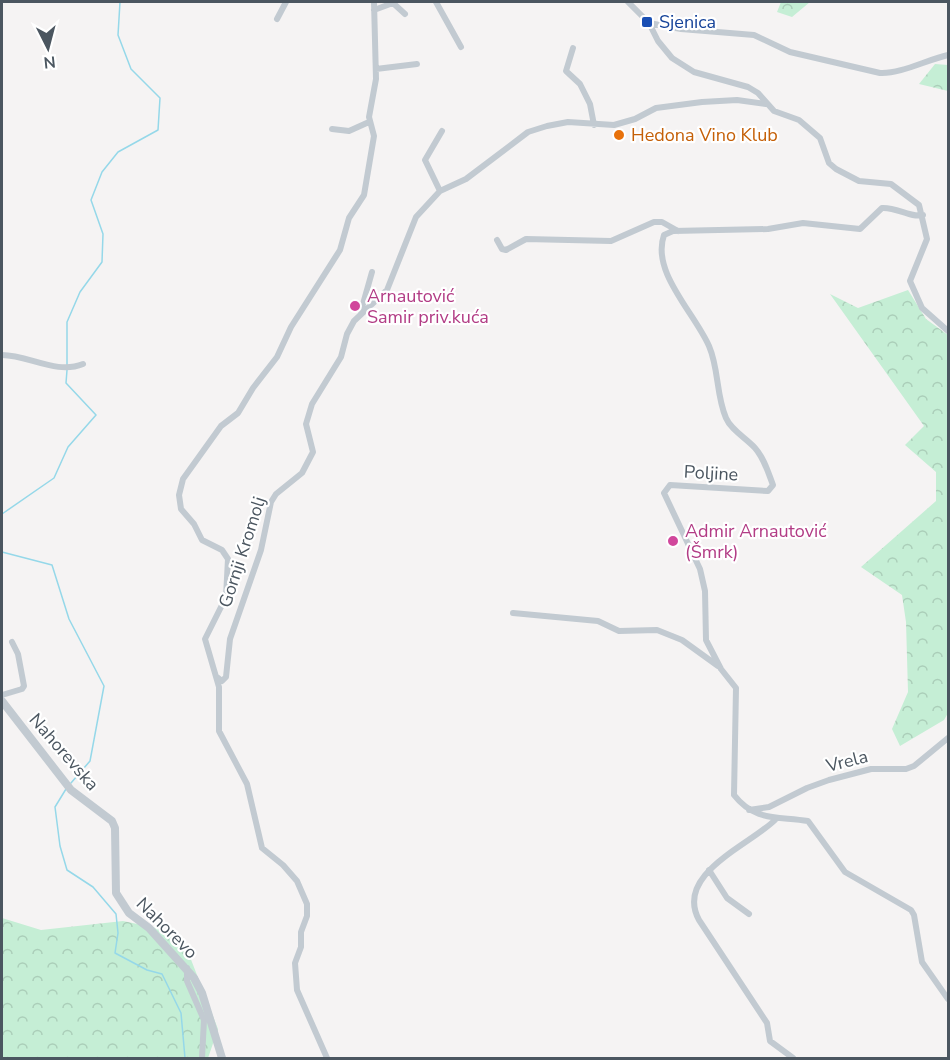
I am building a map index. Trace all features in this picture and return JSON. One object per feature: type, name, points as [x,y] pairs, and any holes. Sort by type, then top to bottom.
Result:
[{"type":"street","points":[[277,19],[286,2]]},
{"type":"street","points":[[327,1059],[297,990],[295,963],[301,946],[301,932],[307,916],[307,904],[297,881],[283,865],[262,848],[247,784],[219,731],[219,697],[216,677],[205,639],[226,597],[228,559],[222,550],[202,540],[194,524],[181,509],[179,495],[186,473],[221,426],[238,413],[253,388],[277,357],[291,327],[340,250],[349,218],[365,189],[374,136],[369,122],[375,91],[376,69],[374,2]]},
{"type":"street","points":[[436,2],[461,47]]},
{"type":"street","points":[[628,2],[649,22],[658,41],[672,58],[694,72],[748,87],[758,93],[774,111],[799,120],[820,138],[830,163],[836,169],[859,181],[891,184],[919,205],[927,232],[926,249],[910,281],[922,308],[948,331]]},
{"type":"street","points":[[374,10],[393,3],[405,14]]},
{"type":"street","points":[[649,22],[681,30],[754,35],[790,52],[880,73],[891,74],[918,62],[948,55]]},
{"type":"street","points":[[573,48],[566,71],[580,84],[590,104],[594,125]]},
{"type":"street","points":[[376,69],[417,64]]},
{"type":"street","name":"Gornji Kromolj","points":[[216,677],[222,681],[226,676],[230,639],[258,558],[271,502],[276,494],[306,468],[313,452],[306,424],[312,404],[341,357],[347,334],[360,315],[387,290],[416,217],[440,191],[466,179],[528,132],[568,122],[614,125],[635,119],[656,108],[702,102],[737,100],[766,104]]},
{"type":"street","points":[[332,129],[349,131],[369,122]]},
{"type":"street","points":[[440,191],[425,164],[442,130]]},
{"type":"street","points":[[497,240],[502,249],[506,250],[526,239],[611,241],[654,222],[662,222],[678,231],[768,229],[803,223],[860,229],[882,208],[891,207],[913,216],[923,215]]},
{"type":"street","name":"Poljine","points":[[678,231],[664,235],[661,245],[665,274],[694,316],[709,348],[726,418],[756,449],[773,485],[768,491],[670,485],[664,493],[700,569],[705,591],[706,640],[721,669],[736,688],[738,696],[733,788],[734,795],[748,810]]},
{"type":"street","points":[[360,315],[372,272]]},
{"type":"street","points":[[2,355],[14,355],[67,368],[83,364]]},
{"type":"street","points":[[513,613],[598,621],[619,631],[657,630],[682,640],[721,669]]},
{"type":"street","points":[[2,695],[22,689],[24,686],[18,654],[12,642]]},
{"type":"street","name":"Nahorevska","points":[[2,701],[68,786],[108,817]]},
{"type":"street","name":"Vrela","points":[[748,810],[769,807],[807,788],[871,769],[906,769],[914,766],[948,738]]},
{"type":"street","points":[[748,810],[776,819],[808,821],[845,872],[910,910],[914,915],[922,962],[948,999]]},
{"type":"street","name":"Nahorevo","points":[[108,817],[115,828],[114,886],[121,902],[187,968],[202,993],[222,1059]]},
{"type":"street","points":[[776,819],[704,874],[695,897],[695,913],[753,998],[767,1023],[770,1041],[792,1059]]},
{"type":"street","points":[[709,870],[727,898],[749,914]]},
{"type":"street","points":[[187,968],[188,981],[204,1020],[202,1059]]},
{"type":"green space","points":[[781,2],[810,2],[792,17],[777,12]]},
{"type":"green space","points":[[935,64],[948,65],[948,91],[919,84]]},
{"type":"green space","points":[[908,290],[926,319],[948,335],[948,713],[944,720],[900,746],[892,729],[908,692],[906,622],[902,595],[861,567],[936,501],[936,472],[905,445],[924,426],[830,294],[858,308]]},
{"type":"green space","points":[[2,918],[41,930],[123,921],[166,930],[190,957],[218,1029],[208,1058],[2,1058]]},
{"type":"waterway","points":[[67,365],[67,322],[80,292],[102,262],[103,234],[91,200],[102,172],[118,152],[158,130],[160,98],[131,69],[118,35],[120,2]]},
{"type":"waterway","points":[[2,514],[54,478],[68,447],[96,415],[66,383],[67,370]]},
{"type":"waterway","points":[[2,552],[52,565],[69,619],[104,686],[90,761],[71,783]]},
{"type":"waterway","points":[[66,789],[55,807],[60,846],[67,870],[93,887],[116,914],[118,933],[115,953],[147,970],[162,974],[181,1013],[185,1058]]},
{"type":"place","name":"Sjenica","points":[[647,22]]},
{"type":"place","name":"Hedona Vino Klub","points":[[619,135]]},
{"type":"place","name":"Arnautović Samir priv.kuća","points":[[355,306]]},
{"type":"place","name":"Admir Arnautović (Šmrk)","points":[[673,541]]}]
